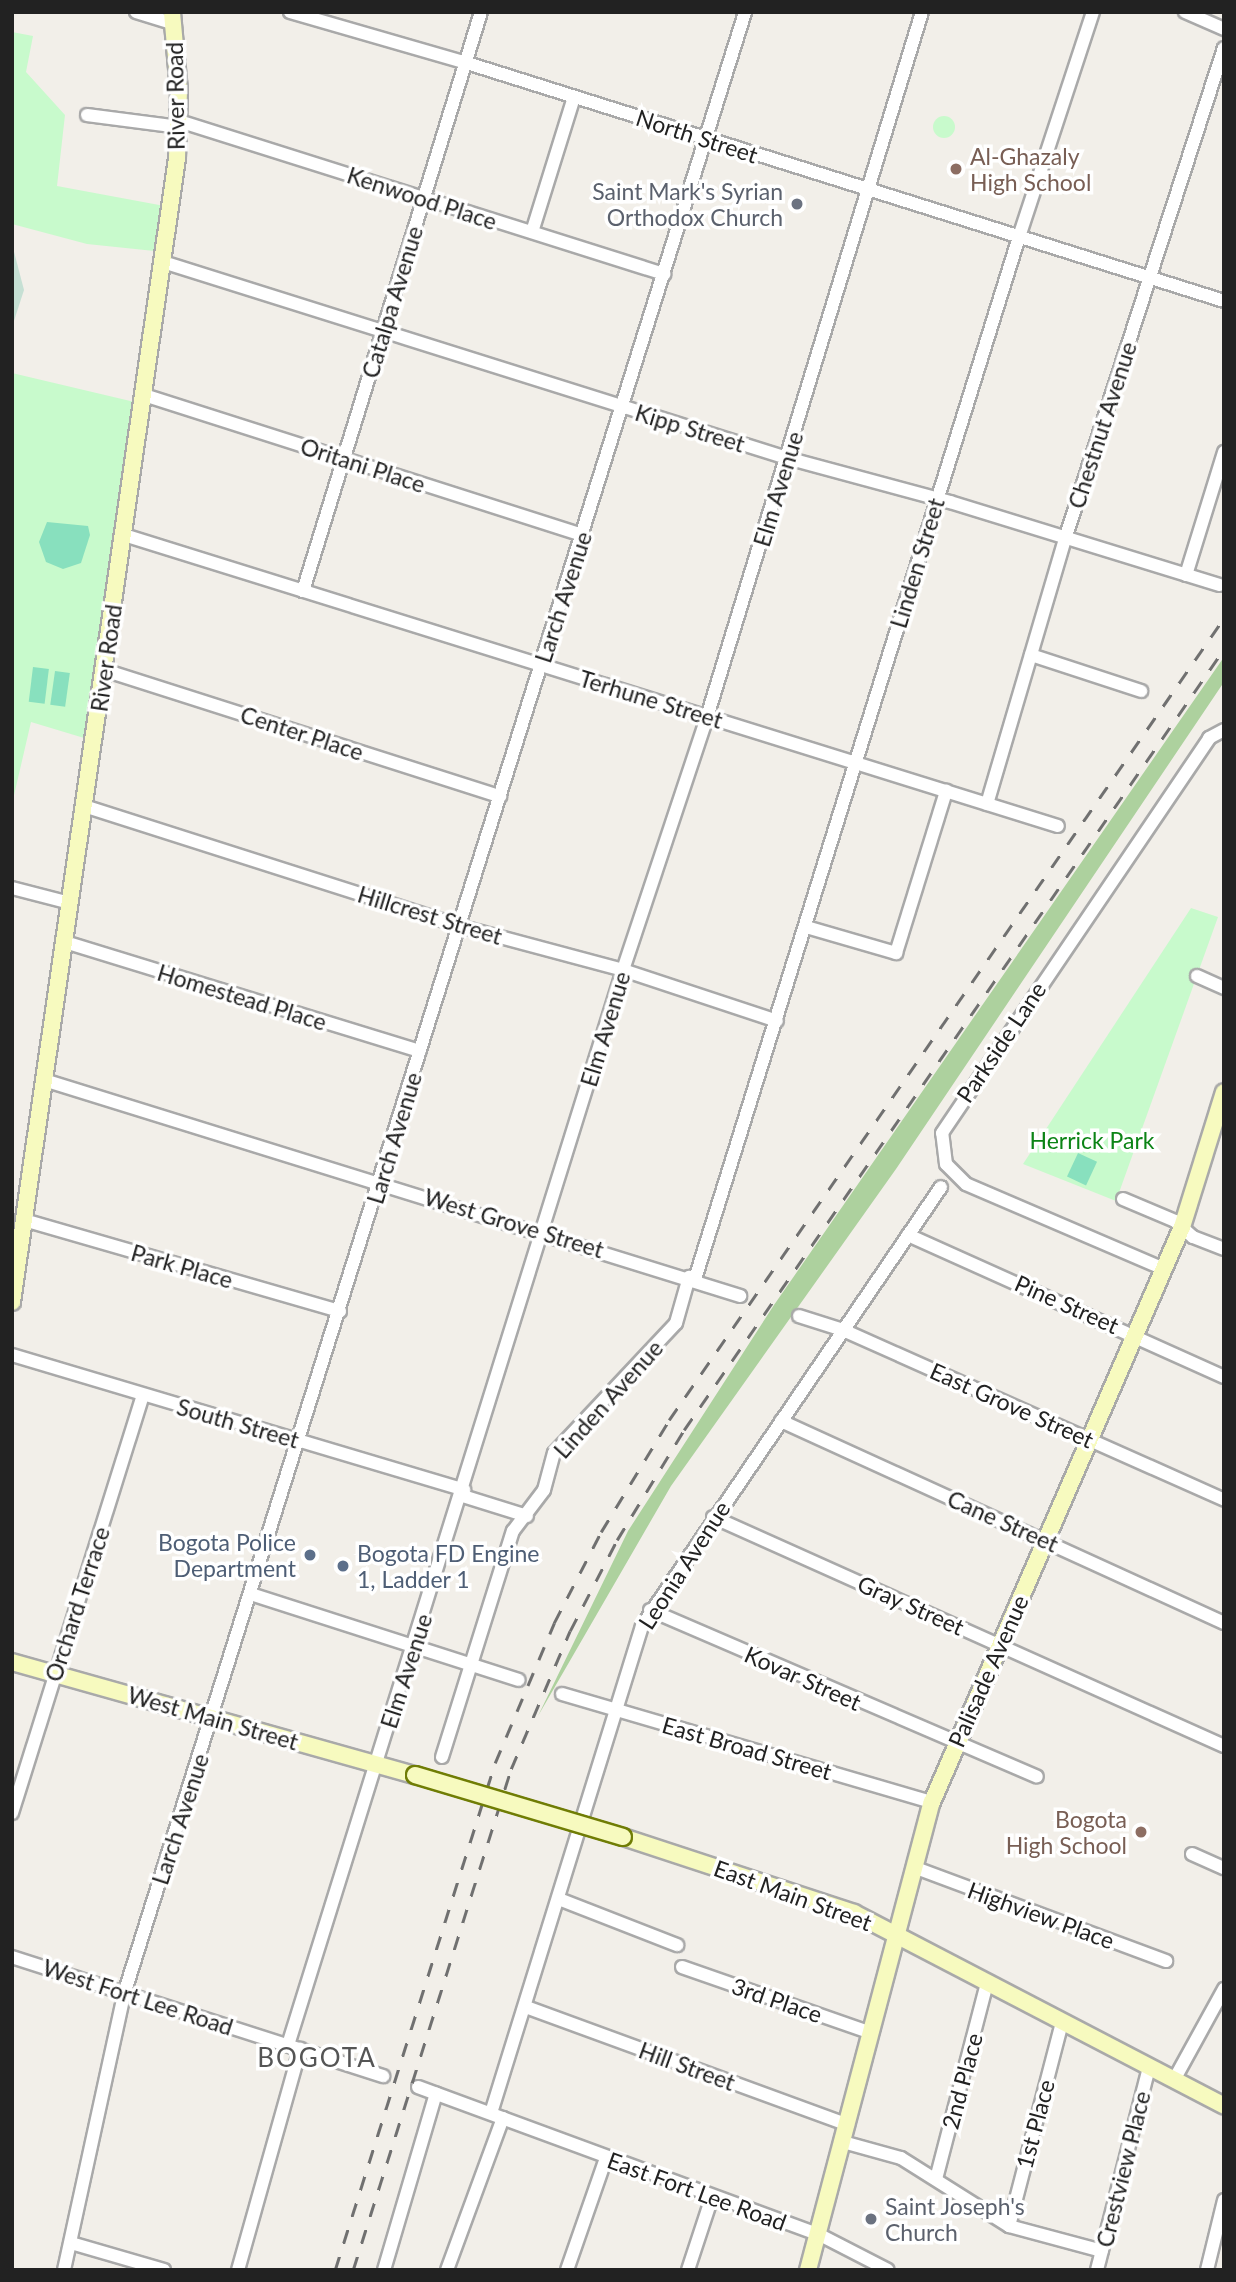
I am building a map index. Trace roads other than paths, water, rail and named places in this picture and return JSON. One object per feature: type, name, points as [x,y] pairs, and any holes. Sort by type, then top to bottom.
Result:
[{"type":"main road","name":"River Road","points":[[12,1302],[16,1245],[24,1220],[163,262],[179,124],[172,17]]},
{"type":"main road","name":"Palisade Avenue","points":[[808,2270],[820,2235],[932,1802],[1044,1539],[1182,1227],[1220,1117],[1224,1092]]},
{"type":"main road","name":"West Main Street","points":[[12,1662],[415,1774]]},
{"type":"main road","name":"East Main Street","points":[[415,1774],[820,1900],[898,1936],[1224,2106]]},
{"type":"street","points":[[136,12],[172,17]]},
{"type":"street","name":"North Street","points":[[290,12],[467,63],[1224,301]]},
{"type":"street","name":"Catalpa Avenue","points":[[303,591],[481,12]]},
{"type":"street","name":"Elm Avenue","points":[[238,2270],[294,2047],[376,1764],[463,1493],[623,970],[707,717],[922,12]]},
{"type":"street","name":"Linden Street","points":[[748,1116],[937,498],[1093,12]]},
{"type":"street","points":[[1185,12],[1224,29]]},
{"type":"street","name":"Larch Avenue","points":[[64,2270],[125,1991],[623,407],[741,13]]},
{"type":"street","name":"Chestnut Avenue","points":[[987,804],[1065,539],[1224,48]]},
{"type":"street","points":[[532,232],[574,97]]},
{"type":"street","name":"Kenwood Place","points":[[87,115],[179,124],[664,274]]},
{"type":"street","name":"Kipp Street","points":[[163,262],[787,458],[937,498],[1219,585]]},
{"type":"street","name":"Oritani Place","points":[[144,396],[583,535]]},
{"type":"street","points":[[1186,575],[1224,452]]},
{"type":"street","name":"Terhune Street","points":[[124,535],[1058,826]]},
{"type":"street","points":[[1031,654],[1141,691]]},
{"type":"street","name":"Center Place","points":[[104,670],[500,796]]},
{"type":"street","name":"Parkside Lane","points":[[1164,1269],[966,1184],[946,1164],[942,1133],[1209,738],[1224,730]]},
{"type":"street","points":[[806,927],[896,953],[946,790]]},
{"type":"street","name":"Hillcrest Street","points":[[84,806],[459,926],[623,970],[777,1021]]},
{"type":"street","points":[[12,888],[70,903]]},
{"type":"street","name":"Homestead Place","points":[[65,942],[420,1051]]},
{"type":"street","points":[[1197,976],[1224,988]]},
{"type":"street","name":"West Grove Street","points":[[44,1080],[544,1232],[692,1278],[740,1296]]},
{"type":"street","name":"Linden Avenue","points":[[442,1757],[469,1661],[513,1531],[527,1516],[544,1490],[554,1452],[676,1323],[748,1116]]},
{"type":"street","name":"Leonia Avenue","points":[[447,2270],[497,2116],[526,2007],[615,1709],[650,1610],[941,1187]]},
{"type":"street","points":[[1122,1199],[1182,1227],[1193,1237],[1224,1249]]},
{"type":"street","name":"Park Place","points":[[24,1220],[340,1311]]},
{"type":"street","name":"Pine Street","points":[[908,1235],[1136,1335],[1224,1377]]},
{"type":"street","name":"East Grove Street","points":[[799,1316],[843,1330],[1224,1500]]},
{"type":"street","name":"South Street","points":[[12,1355],[299,1440],[527,1516]]},
{"type":"street","name":"Orchard Terrace","points":[[12,1813],[144,1396]]},
{"type":"street","name":"Cane Street","points":[[781,1421],[1224,1623]]},
{"type":"street","name":"Gray Street","points":[[713,1517],[1224,1746]]},
{"type":"street","points":[[251,1594],[469,1661],[519,1680]]},
{"type":"street","name":"Kovar Street","points":[[650,1610],[956,1745],[1037,1777]]},
{"type":"street","name":"East Broad Street","points":[[562,1694],[932,1802]]},
{"type":"street","points":[[1192,1854],[1224,1868]]},
{"type":"street","name":"Highview Place","points":[[916,1868],[1166,1961]]},
{"type":"street","points":[[559,1899],[677,1945]]},
{"type":"street","name":"West Fort Lee Road","points":[[12,1958],[125,1991],[383,2076]]},
{"type":"street","name":"3rd Place","points":[[682,1967],[872,2033]]},
{"type":"street","name":"2nd Place","points":[[936,2179],[987,1983]]},
{"type":"street","points":[[1174,2080],[1224,1989]]},
{"type":"street","name":"Hill Street","points":[[526,2007],[846,2133],[901,2158],[1009,2226],[1102,2251]]},
{"type":"street","name":"1st Place","points":[[1009,2226],[1062,2022]]},
{"type":"street","name":"Crestview Place","points":[[1097,2270],[1149,2068]]},
{"type":"street","points":[[384,2270],[436,2093],[418,2087]]},
{"type":"street","name":"East Fort Lee Road","points":[[436,2093],[820,2235],[870,2264],[888,2270]]},
{"type":"street","points":[[567,2270],[606,2158]]},
{"type":"street","points":[[688,2270],[712,2197]]},
{"type":"street","points":[[1207,2270],[1224,2200]]},
{"type":"street","points":[[71,2243],[164,2270]]},
{"type":"railway","points":[[335,2270],[495,1763],[554,1623],[601,1532],[669,1420],[1224,618]]},
{"type":"railway","points":[[353,2270],[511,1769],[570,1631],[617,1540],[684,1430],[1224,649]]},
{"type":"place","name":"Al-Ghazaly High School","points":[[956,169]]},
{"type":"place","name":"Saint Mark's Syrian Orthodox Church","points":[[797,204]]},
{"type":"place","name":"Bogota Police Department","points":[[310,1555]]},
{"type":"place","name":"Bogota FD Engine 1, Ladder 1","points":[[343,1566]]},
{"type":"place","name":"Bogota High School","points":[[1141,1832]]},
{"type":"place","name":"Saint Joseph's Church","points":[[871,2219]]},
{"type":"district","name":"BOGOTA","points":[[317,2058]]},
{"type":"park label","name":"Herrick Park","points":[[1092,1140]]}]
